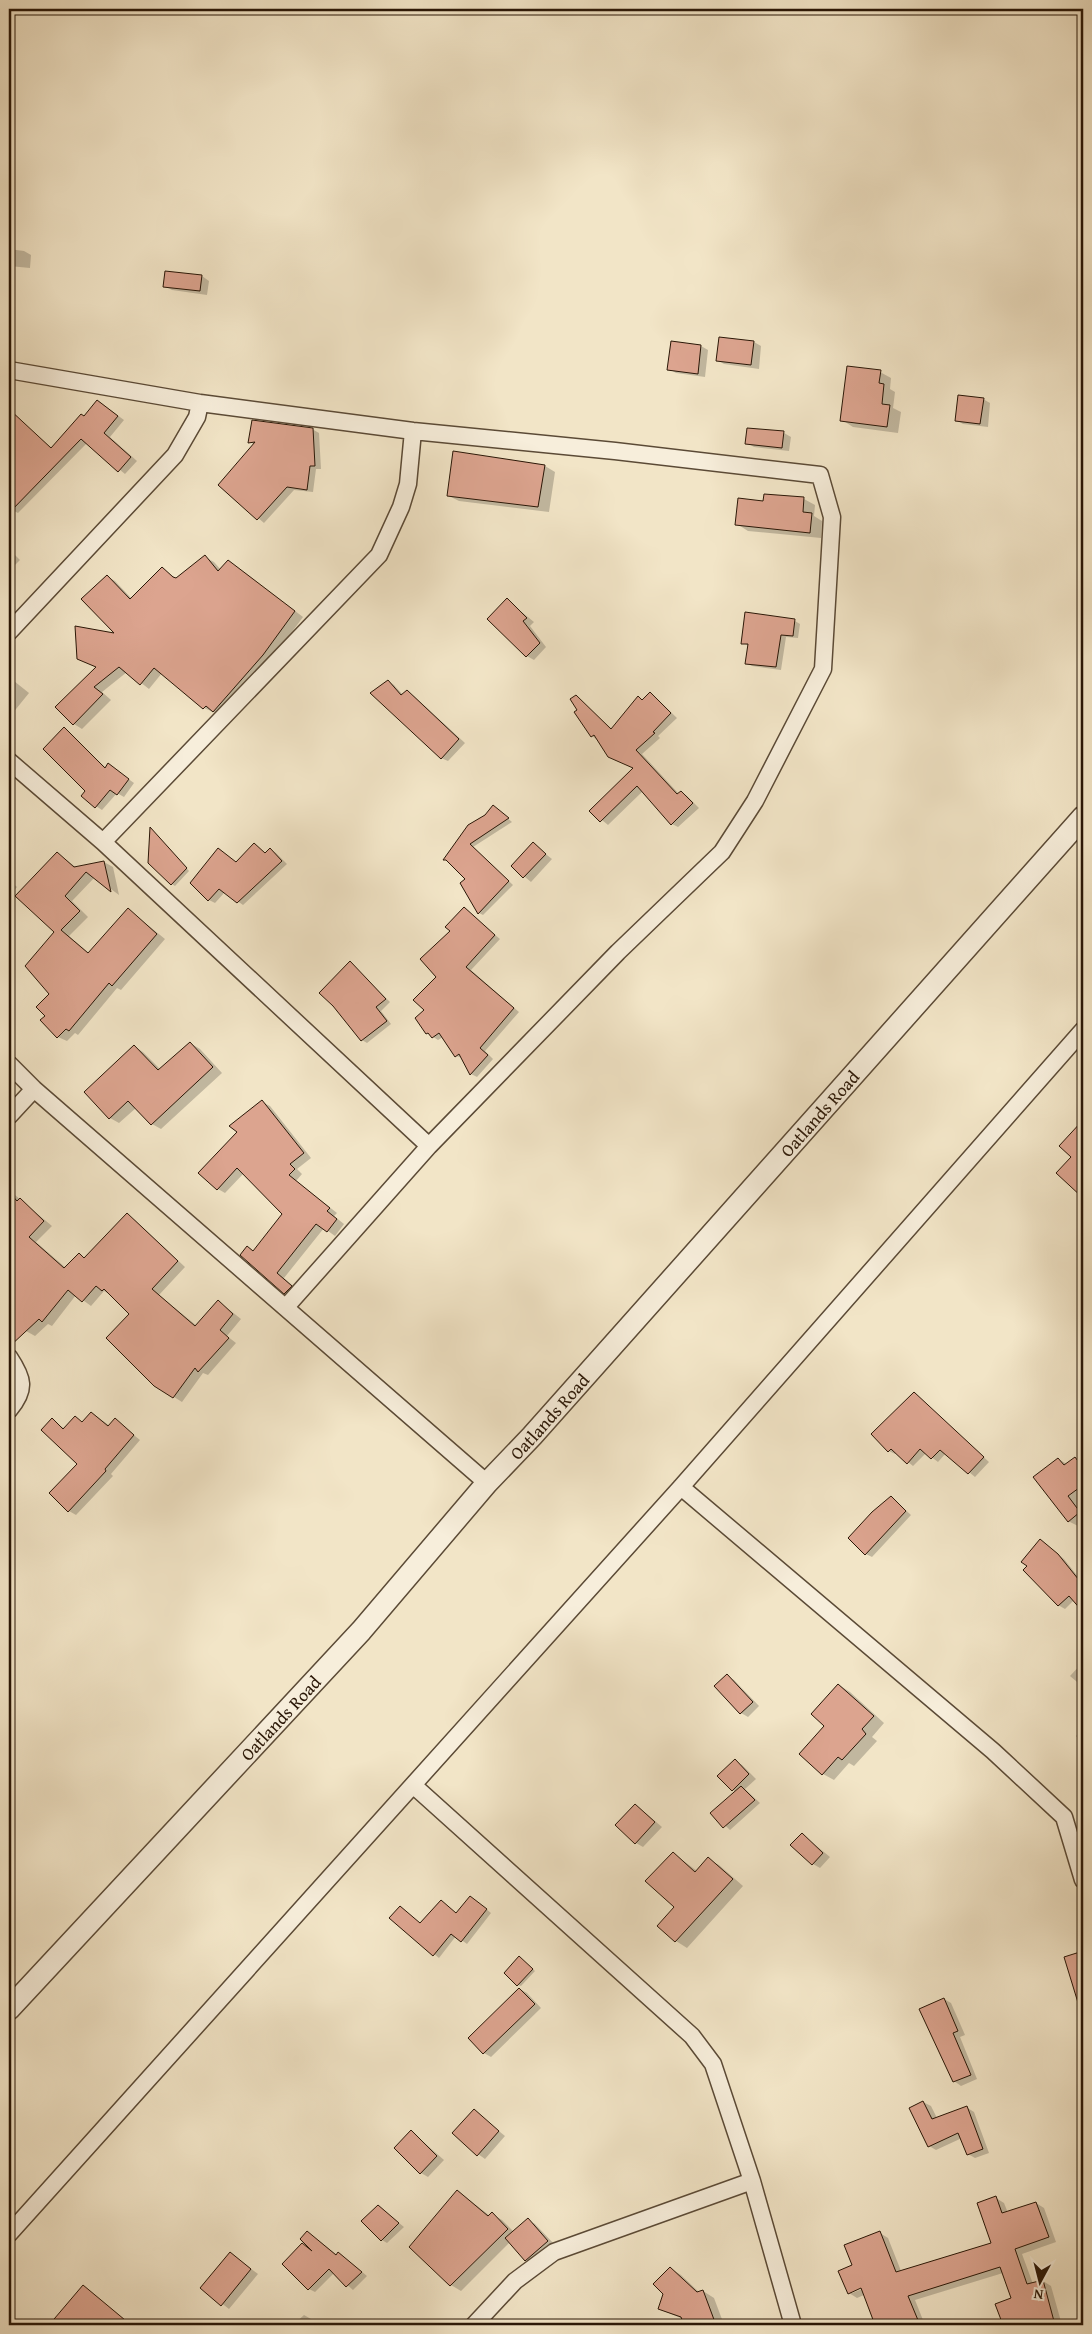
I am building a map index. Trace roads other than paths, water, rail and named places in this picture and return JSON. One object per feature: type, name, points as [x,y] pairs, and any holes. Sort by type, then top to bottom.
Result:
[{"type":"street","points":[[9,370],[200,403],[413,431],[615,451],[820,475],[832,517],[823,669],[750,809],[722,852],[618,952],[429,1146],[286,1307]]},
{"type":"street","points":[[9,632],[174,455],[197,417],[200,403]]},
{"type":"street","points":[[103,842],[379,555],[401,507],[408,484],[413,431]]},
{"type":"street","points":[[9,761],[103,842],[429,1146]]},
{"type":"street","name":"Oatlands Road","points":[[9,2009],[361,1631],[487,1483],[532,1436],[1083,817]]},
{"type":"street","points":[[9,2234],[681,1487],[1083,1030]]},
{"type":"street","points":[[9,1064],[34,1089],[487,1483]]},
{"type":"street","points":[[9,1116],[34,1089]]},
{"type":"street","points":[[9,1357],[20,1374],[21,1389],[9,1410]]},
{"type":"street","points":[[681,1487],[993,1751],[1064,1817],[1083,1880]]},
{"type":"street","points":[[412,1784],[692,2036],[714,2064],[752,2182],[793,2325]]},
{"type":"street","points":[[474,2325],[515,2281],[554,2252],[752,2182]]}]
